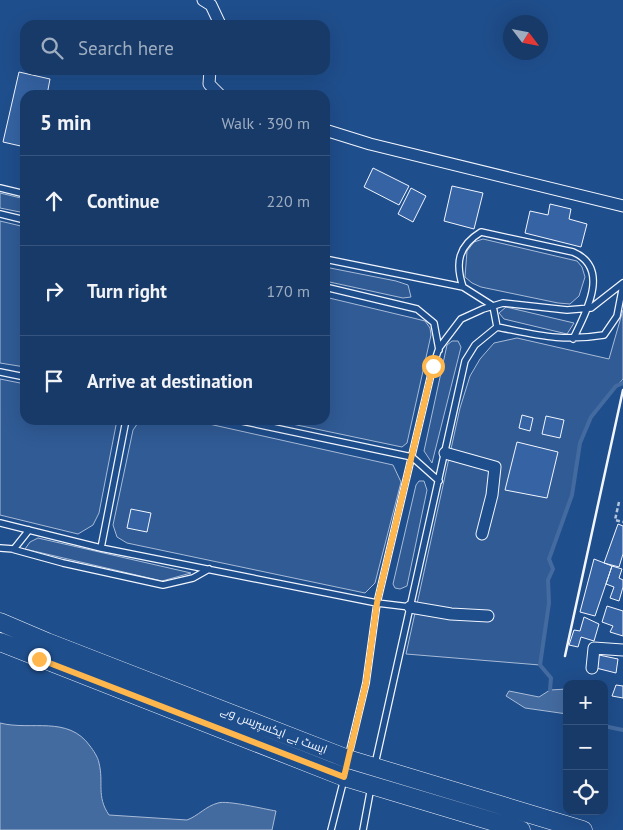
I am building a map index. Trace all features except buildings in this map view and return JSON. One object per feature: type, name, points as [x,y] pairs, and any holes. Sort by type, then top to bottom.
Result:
[{"type":"main road","name":"ایسٹ بے ایکسپریس وے","points":[[0,622],[46,642],[348,759],[373,776],[522,830]]},
{"type":"main road","name":"ایسٹ بے ایکسپریس وے","points":[[0,642],[344,777],[373,776],[583,830]]},
{"type":"street","points":[[203,0],[211,4],[218,20]]},
{"type":"street","points":[[210,75],[209,84],[215,90]]},
{"type":"street","points":[[330,132],[370,144],[623,206]]},
{"type":"street","points":[[445,452],[495,467],[492,495],[482,534]]},
{"type":"street","points":[[410,607],[451,614],[488,616]]},
{"type":"street","points":[[592,668],[594,648],[623,650]]},
{"type":"lane","points":[[0,188],[20,193]]},
{"type":"lane","points":[[0,214],[20,219]]},
{"type":"lane","points":[[463,287],[458,271],[461,252],[470,239],[481,232],[573,252],[585,257],[591,264],[593,276],[588,308],[573,339]]},
{"type":"lane","points":[[330,260],[463,287],[492,306],[497,327]]},
{"type":"lane","points":[[331,830],[366,683],[377,603],[439,350],[462,319],[492,306],[503,303],[567,310],[588,308],[604,300],[623,284]]},
{"type":"lane","points":[[497,327],[550,338],[573,339],[604,334],[617,316],[623,284]]},
{"type":"lane","points":[[330,288],[417,309],[434,323],[439,350]]},
{"type":"lane","points":[[363,830],[373,776],[465,361],[475,345],[497,327]]},
{"type":"lane","points":[[0,372],[20,376]]},
{"type":"lane","points":[[101,548],[125,425]]},
{"type":"lane","points":[[260,425],[412,458],[439,481]]},
{"type":"lane","points":[[0,523],[101,548],[377,603],[410,607]]},
{"type":"lane","points":[[12,549],[29,530]]},
{"type":"lane","points":[[0,548],[12,549],[63,563],[163,585],[193,578],[209,569]]},
{"type":"path","points":[[619,502],[615,520],[623,522]]},
{"type":"shaded area","points":[[0,193],[20,198],[20,212],[0,208]]},
{"type":"shaded area","points":[[0,221],[20,226],[20,366],[0,363]]},
{"type":"shaded area","points":[[483,239],[577,261],[582,267],[585,277],[579,296],[570,304],[558,303],[481,287],[472,283],[465,277],[467,251],[474,242]]},
{"type":"shaded area","points":[[330,268],[408,285],[411,297],[403,298],[330,282]]},
{"type":"shaded area","points":[[330,298],[425,321],[430,328],[431,335],[407,443],[402,447],[297,425],[330,425]]},
{"type":"shaded area","points":[[506,307],[574,323],[567,334],[504,319],[499,313]]},
{"type":"shaded area","points":[[623,310],[623,379],[591,417],[580,443],[572,495],[549,559],[553,569],[548,580],[549,603],[540,665],[406,654],[460,408],[470,376],[480,359],[494,343],[517,338],[609,359]]},
{"type":"shaded area","points":[[452,341],[458,341],[461,347],[432,463],[424,451],[447,345]]},
{"type":"shaded area","points":[[0,379],[20,383],[20,425],[116,425],[99,513],[93,525],[78,534],[0,515]]},
{"type":"shaded area","points":[[136,425],[213,425],[393,465],[401,482],[375,583],[365,593],[127,543],[117,537],[113,525],[133,430]]},
{"type":"shaded area","points":[[419,481],[424,481],[427,490],[407,586],[400,589],[395,588],[393,584],[416,485]]},
{"type":"shaded area","points":[[38,538],[191,573],[162,581],[25,549],[30,542]]},
{"type":"shaded area","points":[[563,689],[563,713],[525,708],[506,696],[509,691],[539,697],[550,690]]},
{"type":"shaded area","points":[[0,723],[60,727],[71,730],[81,736],[91,748],[98,761],[101,795],[109,815],[187,820],[214,804],[223,802],[276,811],[272,830],[0,830]]},
{"type":"waterway","points":[[550,690],[551,678],[540,665],[549,603],[548,580],[553,569],[549,559],[572,495],[580,443],[591,417],[616,386],[623,383]]},
{"type":"waterway","points":[[608,727],[623,730]]},
{"type":"wall","points":[[565,656],[623,390]]},
{"type":"route","points":[[39,659],[344,777],[366,683],[377,603],[433,366]]}]
